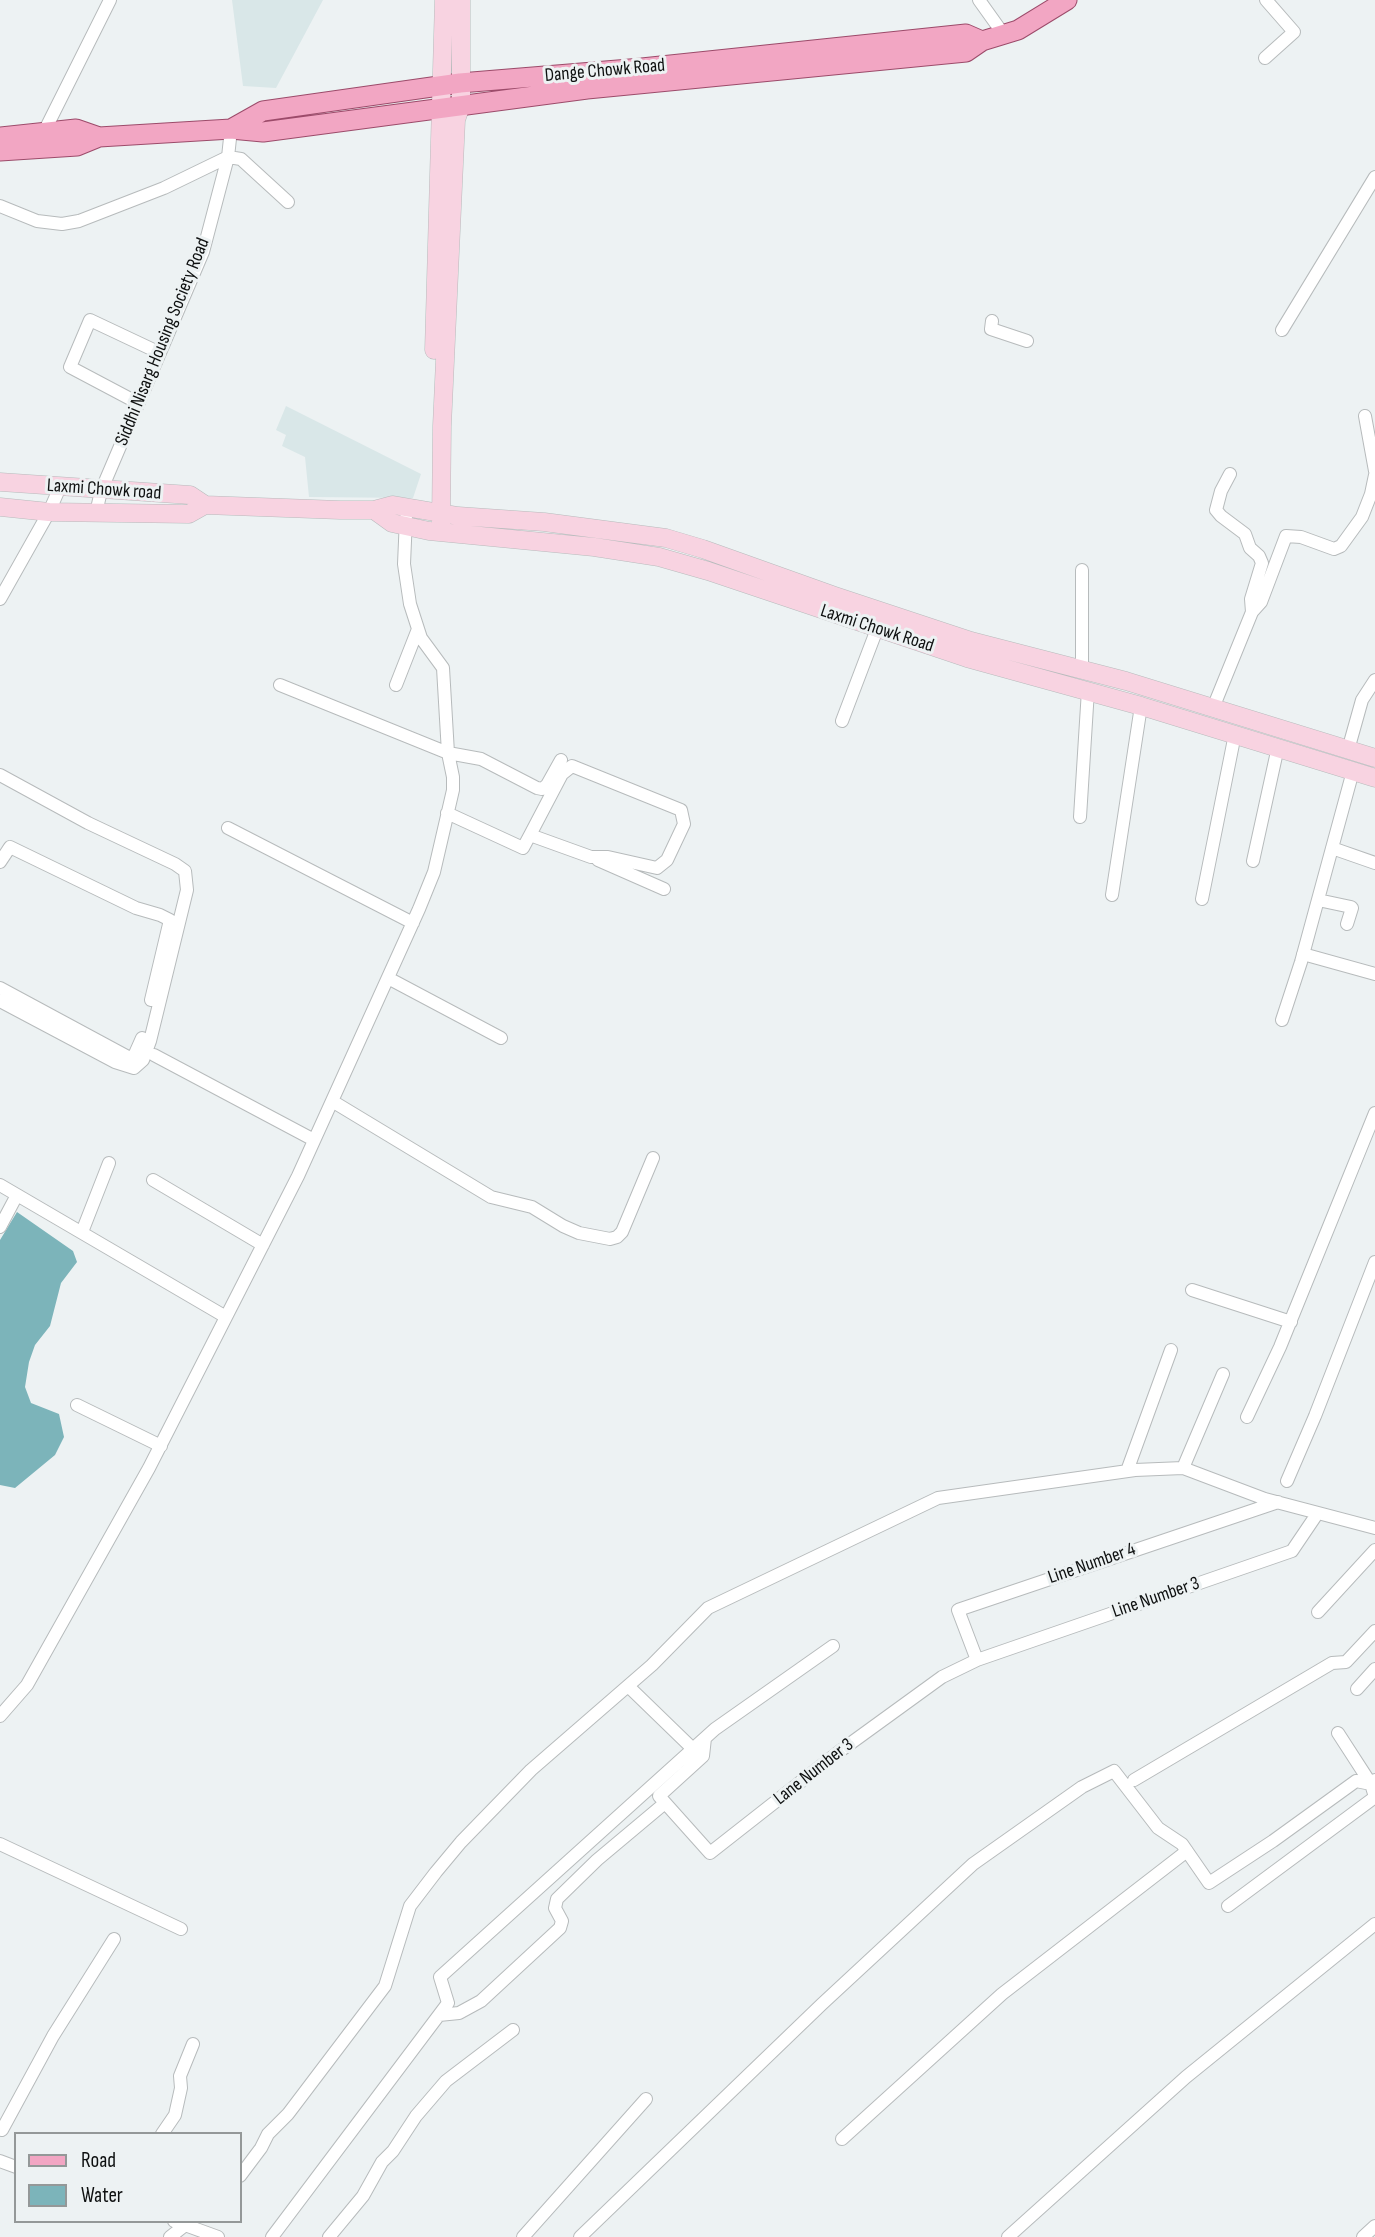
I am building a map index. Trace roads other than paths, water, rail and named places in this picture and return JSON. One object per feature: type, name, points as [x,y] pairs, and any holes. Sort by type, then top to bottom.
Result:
[{"type":"main road","points":[[435,522],[456,134],[456,120],[451,106],[444,0]]},
{"type":"main road","points":[[451,85],[461,0]]},
{"type":"main road","name":"Dange Chowk Road","points":[[231,129],[263,111],[451,85],[642,68],[966,52],[982,41],[1018,30],[1067,0]]},
{"type":"main road","name":"Dange Chowk Road","points":[[0,151],[77,146],[99,137],[231,129],[262,132],[777,62]]},
{"type":"main road","name":"Dange Chowk Road","points":[[0,137],[76,129],[99,137]]},
{"type":"main road","name":"Laxmi Chowk road","points":[[0,482],[190,495],[205,505]]},
{"type":"main road","name":"Laxmi Chowk road","points":[[0,507],[49,512],[188,514],[205,505],[374,510],[393,505],[406,507],[435,522]]},
{"type":"main road","name":"Laxmi Chowk Road","points":[[374,510],[392,523],[406,527],[435,522],[544,522],[666,537],[964,638],[1108,676],[1361,754]]},
{"type":"main road","name":"Laxmi Chowk Road","points":[[435,522],[659,557],[708,570],[967,658],[1235,733],[1375,778]]},
{"type":"main road","points":[[1095,692],[1108,676]]},
{"type":"main road","points":[[1353,771],[1361,754]]},
{"type":"street","points":[[43,134],[110,0]]},
{"type":"street","points":[[979,0],[1004,35]]},
{"type":"street","points":[[1265,58],[1294,32],[1266,0]]},
{"type":"street","name":"Siddhi Nisarg Housing Society Road","points":[[96,513],[101,491],[203,251],[228,157],[231,129]]},
{"type":"street","points":[[0,206],[20,216],[49,224],[79,221],[164,188],[228,157],[241,159],[288,202]]},
{"type":"street","points":[[1282,330],[1375,177]]},
{"type":"street","points":[[138,404],[70,368],[90,320],[160,353]]},
{"type":"street","points":[[992,321],[991,328],[1027,341]]},
{"type":"street","points":[[1213,708],[1252,612],[1261,602],[1286,536],[1301,537],[1334,549],[1341,546],[1362,517],[1371,494],[1375,473],[1365,416]]},
{"type":"street","points":[[1230,474],[1216,510],[1245,534],[1250,548],[1262,563],[1251,599],[1252,612]]},
{"type":"street","points":[[0,599],[49,512],[60,487]]},
{"type":"street","points":[[0,1716],[27,1685],[160,1446],[314,1140],[434,872],[453,776],[448,753],[443,668],[421,638],[410,604],[404,564],[406,507]]},
{"type":"street","points":[[1082,570],[1082,671]]},
{"type":"street","points":[[396,685],[418,629]]},
{"type":"street","points":[[842,721],[877,629]]},
{"type":"street","points":[[1361,754],[1362,700],[1375,680]]},
{"type":"street","points":[[280,685],[448,753],[481,759],[537,788],[542,789],[547,785],[561,760]]},
{"type":"street","points":[[1080,817],[1095,692]]},
{"type":"street","points":[[1112,895],[1141,706]]},
{"type":"street","points":[[1202,899],[1235,733]]},
{"type":"street","points":[[1253,862],[1278,747]]},
{"type":"street","points":[[447,813],[523,848],[562,775],[572,766],[681,810],[684,824],[667,860],[657,868],[608,857],[591,857]]},
{"type":"street","points":[[1282,1020],[1353,771]]},
{"type":"street","points":[[0,775],[88,823],[175,864],[185,871],[187,890],[150,1041],[143,1060],[134,1068],[115,1062],[0,1001]]},
{"type":"street","points":[[228,828],[413,923]]},
{"type":"street","points":[[530,835],[591,857],[664,890]]},
{"type":"street","points":[[1332,848],[1375,863]]},
{"type":"street","points":[[0,988],[128,1057],[134,1056],[139,1048],[170,920],[2,853]]},
{"type":"street","points":[[1318,900],[1351,907],[1347,924]]},
{"type":"street","points":[[1303,954],[1375,974]]},
{"type":"street","points":[[388,978],[501,1038]]},
{"type":"street","points":[[153,1055],[314,1140]]},
{"type":"street","points":[[332,1101],[491,1197],[532,1207],[579,1233],[610,1239],[622,1232],[653,1158]]},
{"type":"street","points":[[1247,1417],[1291,1322],[1375,1113]]},
{"type":"street","points":[[82,1232],[109,1163]]},
{"type":"street","points":[[153,1180],[263,1244]]},
{"type":"street","points":[[0,1185],[226,1317]]},
{"type":"street","points":[[0,1227],[17,1195]]},
{"type":"street","points":[[1287,1481],[1375,1262]]},
{"type":"street","points":[[1192,1290],[1291,1322]]},
{"type":"street","points":[[1127,1471],[1171,1350]]},
{"type":"street","points":[[1183,1468],[1223,1374]]},
{"type":"street","points":[[77,1405],[160,1446]]},
{"type":"street","points":[[242,2173],[268,2134],[288,2114],[385,1986],[410,1906],[436,1872],[461,1842],[531,1770],[652,1665],[708,1608],[938,1498],[1127,1471],[1183,1468],[1278,1502],[1375,1528]]},
{"type":"street","name":"Line Number 4","points":[[977,1661],[958,1610],[1278,1502]]},
{"type":"street","name":"Line Number 3","points":[[977,1661],[1292,1550],[1317,1514]]},
{"type":"street","points":[[1318,1612],[1375,1550]]},
{"type":"street","points":[[1134,1780],[1332,1663],[1346,1662],[1375,1631]]},
{"type":"street","points":[[272,2237],[448,2003],[440,1978],[705,1738],[833,1646]]},
{"type":"street","name":"Lane Number 3","points":[[666,1803],[710,1853],[840,1751],[942,1677],[977,1661]]},
{"type":"street","points":[[1357,1689],[1375,1669]]},
{"type":"street","points":[[628,1686],[693,1749]]},
{"type":"street","points":[[1228,1906],[1375,1797],[1373,1782],[1338,1733]]},
{"type":"street","points":[[439,2015],[459,2013],[481,2001],[561,1928],[562,1921],[555,1908],[557,1899],[597,1860],[666,1803],[659,1796],[703,1756],[705,1738]]},
{"type":"street","points":[[580,2237],[822,2004],[973,1864],[1082,1787],[1114,1771],[1158,1828],[1182,1844],[1209,1883],[1273,1842],[1356,1780],[1373,1782]]},
{"type":"street","points":[[0,1844],[181,1929]]},
{"type":"street","points":[[842,2138],[1002,1994],[1187,1850]]},
{"type":"street","points":[[1008,2237],[1186,2077],[1375,1924]]},
{"type":"street","points":[[1,2130],[53,2036],[114,1939]]},
{"type":"street","points":[[329,2237],[363,2196],[382,2161],[393,2151],[416,2116],[446,2081],[513,2030]]},
{"type":"street","points":[[163,2132],[174,2115],[181,2088],[180,2076],[193,2044]]},
{"type":"street","points":[[523,2237],[646,2099]]},
{"type":"street","points":[[170,2237],[179,2224],[202,2226],[218,2237]]},
{"type":"street","points":[[1363,2237],[1375,2226]]},
{"type":"water","points":[[17,1212],[73,1251],[77,1262],[61,1283],[50,1326],[35,1345],[25,1387],[31,1403],[59,1414],[64,1437],[55,1455],[15,1488],[0,1485],[0,1240]]}]
